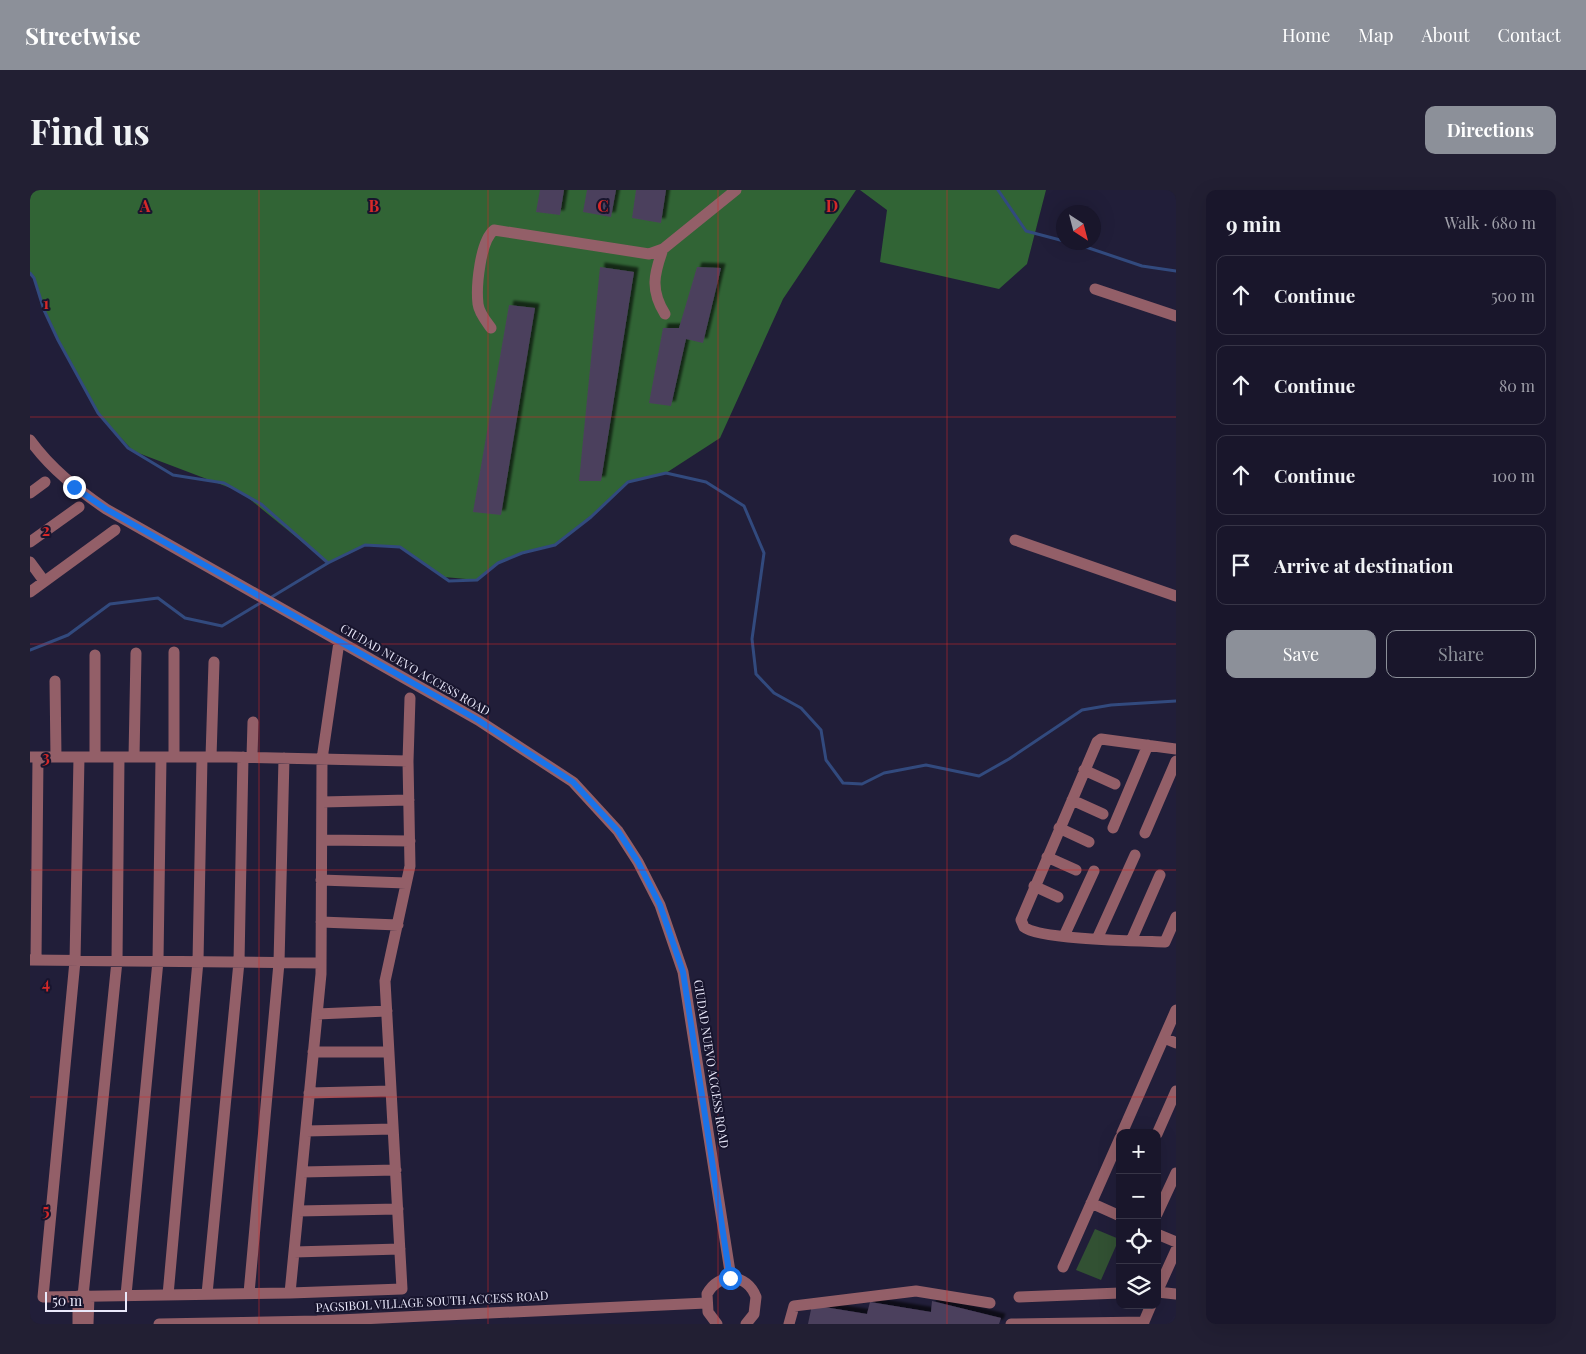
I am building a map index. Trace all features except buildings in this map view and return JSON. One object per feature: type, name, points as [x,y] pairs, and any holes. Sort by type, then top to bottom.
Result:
[{"type":"street","points":[[491,328],[478,306],[478,288],[484,243],[489,234],[494,230],[649,254],[663,249],[736,190]]},
{"type":"street","points":[[663,249],[655,280],[654,295],[665,314]]},
{"type":"street","points":[[1095,289],[1176,316]]},
{"type":"street","name":"CIUDAD NUEVO ACCESS ROAD","points":[[30,441],[44,460],[74,487],[106,509],[478,720],[573,782],[618,831],[638,862],[660,905],[683,972],[730,1278]]},
{"type":"street","points":[[30,493],[45,482]]},
{"type":"street","points":[[30,542],[79,507]]},
{"type":"street","points":[[30,592],[115,530]]},
{"type":"street","points":[[1015,540],[1176,596]]},
{"type":"street","points":[[30,562],[44,582]]},
{"type":"street","points":[[290,1293],[321,963],[322,759],[339,642]]},
{"type":"street","points":[[174,652],[174,757]]},
{"type":"street","points":[[134,757],[136,653]]},
{"type":"street","points":[[94,757],[95,655]]},
{"type":"street","points":[[168,1295],[198,961],[207,757],[214,662]]},
{"type":"street","points":[[55,681],[56,757]]},
{"type":"street","points":[[79,757],[75,961],[43,1297],[290,1293],[402,1289],[386,981],[410,866],[408,761],[410,698]]},
{"type":"street","points":[[206,1294],[240,962],[248,757],[253,722]]},
{"type":"street","points":[[1176,749],[1100,740],[1096,743],[1034,886],[1021,923],[1030,931],[1064,936],[1165,942],[1176,917]]},
{"type":"street","points":[[1113,828],[1148,745]]},
{"type":"street","points":[[321,963],[33,960],[34,757],[248,757],[408,761]]},
{"type":"street","points":[[78,1324],[84,1296],[117,961],[119,757]]},
{"type":"street","points":[[126,1295],[158,961],[161,757]]},
{"type":"street","points":[[249,1293],[279,962],[284,758]]},
{"type":"street","points":[[1145,833],[1176,762]]},
{"type":"street","points":[[1084,770],[1115,784]]},
{"type":"street","points":[[322,802],[409,800]]},
{"type":"street","points":[[1072,800],[1103,814]]},
{"type":"street","points":[[1060,828],[1090,842]]},
{"type":"street","points":[[322,840],[410,841]]},
{"type":"street","points":[[1097,939],[1135,855]]},
{"type":"street","points":[[1047,857],[1076,870]]},
{"type":"street","points":[[1064,936],[1094,871]]},
{"type":"street","points":[[1131,941],[1160,875]]},
{"type":"street","points":[[321,880],[406,883]]},
{"type":"street","points":[[1034,886],[1058,897]]},
{"type":"street","points":[[321,922],[398,925]]},
{"type":"street","points":[[1124,1129],[1176,1010]]},
{"type":"street","points":[[317,1014],[387,1011]]},
{"type":"street","points":[[1164,1038],[1176,1044]]},
{"type":"street","points":[[313,1052],[389,1052]]},
{"type":"street","points":[[309,1093],[391,1091]]},
{"type":"street","points":[[1159,1129],[1176,1091]]},
{"type":"street","points":[[306,1131],[393,1129]]},
{"type":"street","points":[[1063,1267],[1116,1147]]},
{"type":"street","points":[[302,1172],[396,1170]]},
{"type":"street","points":[[1161,1205],[1176,1173]]},
{"type":"street","points":[[1092,1203],[1116,1214]]},
{"type":"street","points":[[298,1211],[398,1209]]},
{"type":"street","points":[[1161,1236],[1176,1242]]},
{"type":"street","points":[[294,1252],[400,1250]]},
{"type":"street","points":[[1161,1283],[1176,1250]]},
{"type":"street","points":[[717,1324],[710,1318],[706,1304],[707,1294],[714,1284],[730,1278],[742,1280],[754,1292],[757,1303],[751,1322]]},
{"type":"street","points":[[789,1324],[794,1306],[916,1291],[990,1303]]},
{"type":"street","points":[[1161,1292],[1176,1294]]},
{"type":"street","points":[[1019,1297],[1116,1293]]},
{"type":"street","points":[[84,1296],[88,1324]]},
{"type":"street","name":"PAGSIBOL VILLAGE SOUTH ACCESS ROAD","points":[[158,1324],[245,1323],[706,1304]]},
{"type":"street","points":[[1011,1324],[1143,1323],[1149,1309]]},
{"type":"green space","points":[[30,190],[856,190],[783,299],[720,438],[666,473],[628,482],[592,516],[552,546],[521,553],[498,563],[477,580],[444,577],[399,547],[365,545],[328,563],[241,492],[133,451],[98,413],[58,340],[43,307],[34,278],[30,274]]},
{"type":"green space","points":[[860,190],[1046,190],[1027,264],[999,289],[880,262],[887,210]]},
{"type":"green space","points":[[1095,1229],[1116,1238],[1116,1246],[1101,1280],[1076,1270]]},
{"type":"waterway","points":[[998,190],[1026,231],[1056,239]]},
{"type":"waterway","points":[[1095,250],[1142,266],[1176,271]]},
{"type":"waterway","points":[[30,273],[34,278],[44,310],[58,340],[98,413],[128,448],[173,475],[224,483],[261,504],[328,563]]},
{"type":"waterway","points":[[270,598],[328,563],[365,545],[400,547],[449,581],[477,580],[498,563],[522,553],[555,545],[591,517],[628,482],[666,473],[706,482],[744,506],[764,553],[752,639],[756,674],[774,693],[801,708],[821,730],[826,760],[843,783],[862,784],[884,773],[926,765],[979,776],[1009,759],[1082,710],[1111,705],[1176,701]]},
{"type":"waterway","points":[[30,650],[68,635],[110,604],[158,598],[185,618],[222,626],[262,602]]},
{"type":"route","points":[[74,487],[106,509],[478,720],[573,782],[618,831],[638,862],[660,905],[683,972],[726,1236],[730,1278]]}]
